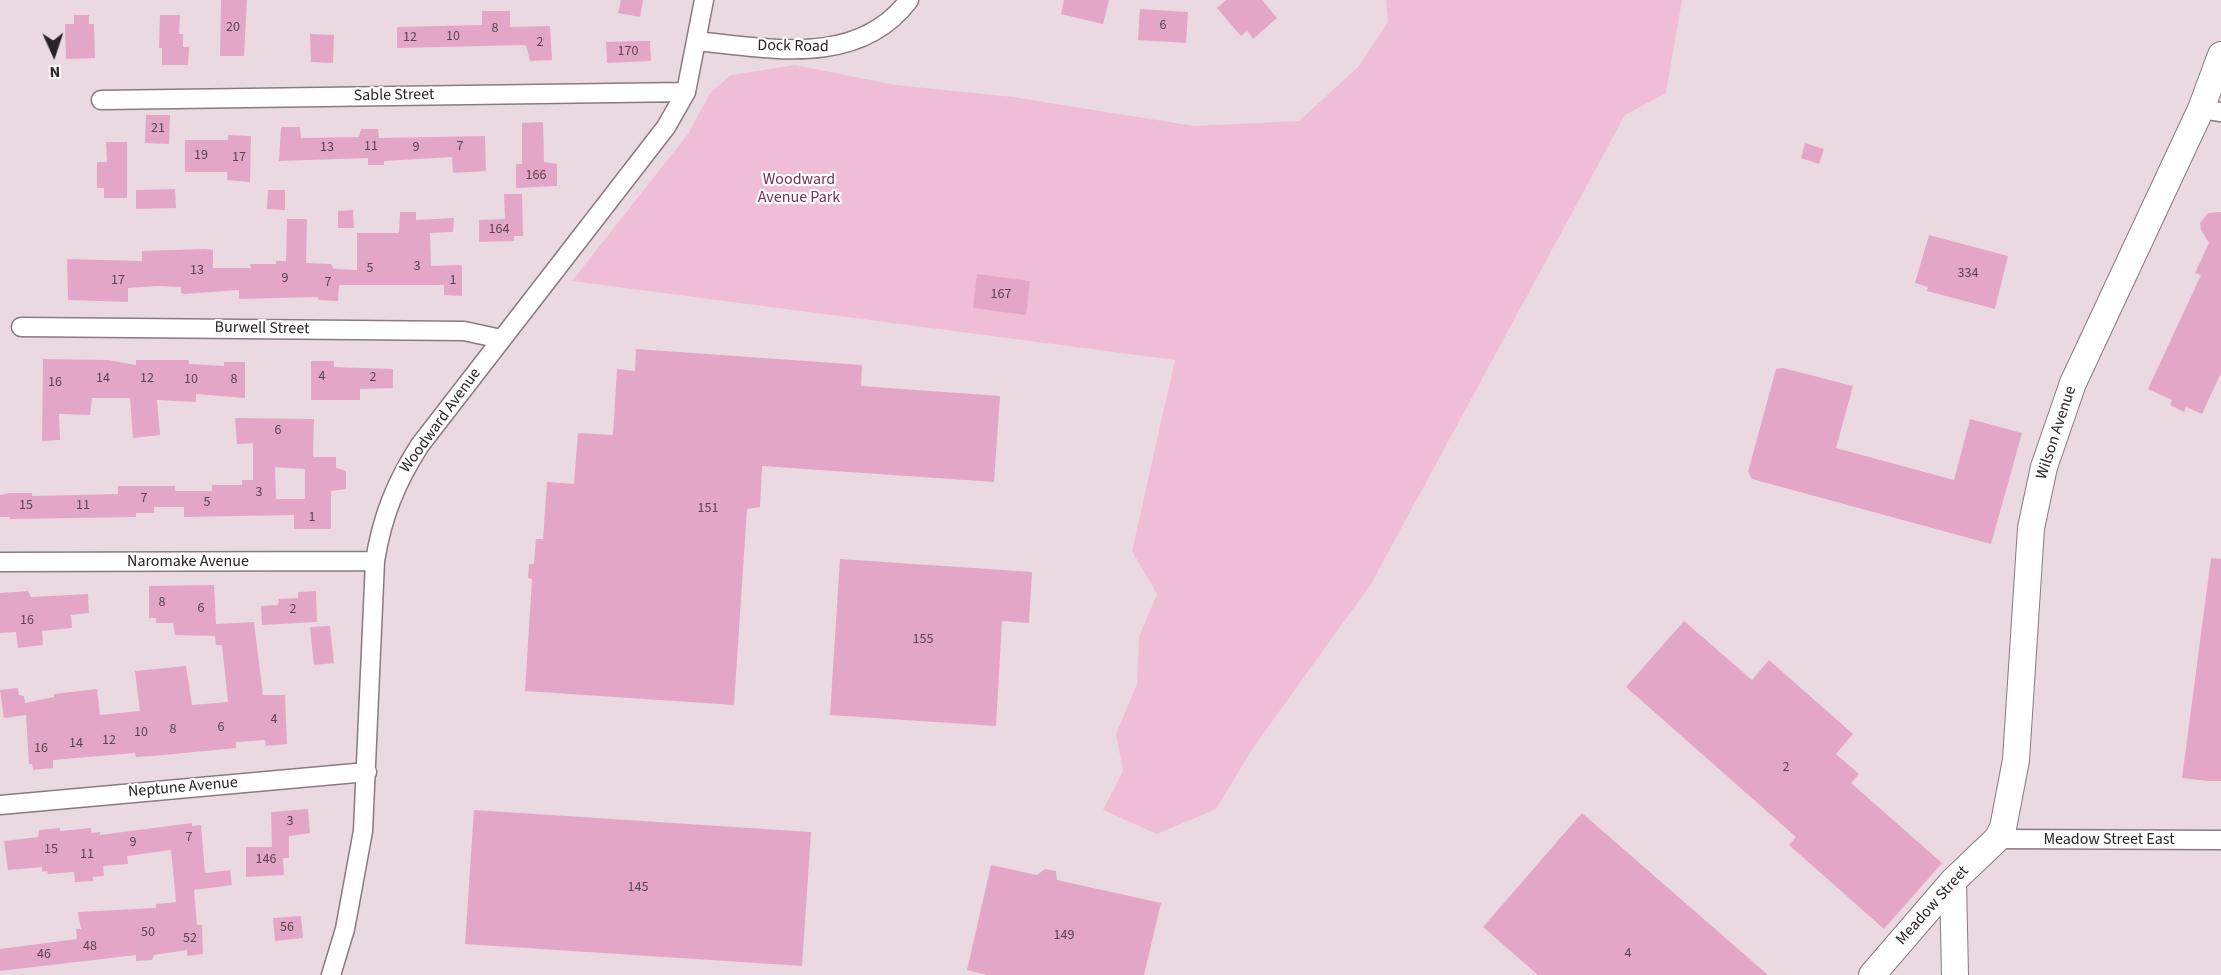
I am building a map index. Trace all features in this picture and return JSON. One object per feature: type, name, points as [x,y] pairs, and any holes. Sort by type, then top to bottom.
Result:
[{"type":"main road","name":"Wilson Avenue","points":[[1997,839],[2003,828],[2013,782],[2031,528],[2044,467],[2073,383],[2211,110],[2221,55]]},
{"type":"main road","name":"Meadow Street","points":[[1872,975],[1953,881],[1997,839]]},
{"type":"main road","points":[[1953,881],[1955,975]]},
{"type":"street","name":"Woodward Avenue","points":[[331,975],[345,929],[363,831],[375,561],[380,529],[399,479],[420,445],[666,128],[686,92],[704,0]]},
{"type":"street","name":"Dock Road","points":[[696,41],[774,50],[838,47],[878,30],[909,0]]},
{"type":"street","name":"Sable Street","points":[[101,100],[686,92]]},
{"type":"street","name":"Burwell Street","points":[[21,327],[464,331],[501,339]]},
{"type":"street","name":"Naromake Avenue","points":[[0,562],[375,561]]},
{"type":"street","name":"Neptune Avenue","points":[[0,805],[367,772]]},
{"type":"street","name":"Meadow Street East","points":[[1997,839],[2221,840]]},
{"type":"green space","name":"Woodward Avenue Park","points":[[1386,0],[1682,0],[1666,93],[1625,115],[1371,584],[1253,748],[1216,809],[1157,834],[1103,810],[1123,771],[1116,734],[1137,684],[1139,637],[1157,594],[1132,551],[1175,360],[572,281],[688,134],[710,93],[731,75],[795,65],[896,85],[1013,97],[1194,126],[1299,121],[1358,67],[1388,22]]},
{"type":"building","points":[[221,0],[247,0],[244,56],[220,56]]},
{"type":"building","points":[[621,0],[643,0],[640,17],[618,13]]},
{"type":"building","points":[[1064,0],[1109,0],[1103,24],[1061,14]]},
{"type":"building","points":[[1226,0],[1262,0],[1277,18],[1253,39],[1247,31],[1241,36],[1217,8]]},
{"type":"building","points":[[1140,9],[1188,12],[1186,43],[1138,40]]},
{"type":"building","points":[[482,11],[510,11],[510,27],[550,26],[552,60],[530,61],[526,45],[397,48],[397,27],[482,25]]},
{"type":"building","points":[[74,15],[89,15],[89,24],[94,24],[95,58],[66,59],[65,24],[74,24]]},
{"type":"building","points":[[160,15],[180,15],[179,34],[183,34],[183,47],[189,47],[188,65],[162,65],[162,48],[159,48]]},
{"type":"building","points":[[310,34],[334,35],[333,63],[311,62]]},
{"type":"building","points":[[650,41],[651,61],[607,63],[606,42]]},
{"type":"building","points":[[146,115],[170,115],[169,144],[145,143]]},
{"type":"building","points":[[543,122],[544,162],[557,164],[557,186],[516,188],[516,164],[522,164],[522,123]]},
{"type":"building","points":[[281,127],[300,127],[301,138],[359,137],[361,129],[378,129],[379,138],[485,136],[486,171],[453,173],[452,157],[384,161],[384,165],[368,165],[368,158],[279,161]]},
{"type":"building","points":[[228,135],[251,136],[250,182],[227,180],[227,172],[185,172],[185,140],[228,140]]},
{"type":"building","points":[[106,142],[127,142],[127,198],[104,198],[104,188],[97,188],[97,162],[107,162]]},
{"type":"building","points":[[1805,143],[1824,149],[1819,164],[1801,158]]},
{"type":"building","points":[[175,189],[176,208],[136,209],[136,190]]},
{"type":"building","points":[[268,190],[285,190],[285,210],[267,209]]},
{"type":"building","points":[[504,194],[522,194],[523,236],[514,236],[514,241],[479,242],[479,220],[505,219]]},
{"type":"building","points":[[353,210],[354,228],[338,228],[338,211]]},
{"type":"building","points":[[400,212],[416,212],[416,220],[454,218],[453,232],[430,233],[431,266],[462,265],[462,296],[444,295],[444,285],[339,285],[338,301],[318,300],[318,297],[239,299],[239,290],[184,294],[181,293],[181,287],[157,286],[128,288],[128,302],[68,300],[67,259],[142,261],[142,251],[205,249],[213,250],[213,268],[251,268],[250,264],[276,264],[276,261],[286,261],[287,219],[307,219],[306,263],[331,264],[334,269],[357,270],[357,233],[399,233]]},
{"type":"building","points":[[2221,212],[2221,373],[2202,414],[2186,407],[2184,412],[2170,405],[2172,400],[2148,389],[2201,275],[2195,273],[2209,243],[2201,230],[2200,223],[2208,213]]},
{"type":"building","points":[[1929,235],[2008,256],[1995,309],[1927,291],[1928,287],[1915,283]]},
{"type":"building","points":[[977,274],[1030,281],[1026,315],[973,308]]},
{"type":"building","points":[[636,349],[862,365],[861,386],[1000,396],[994,482],[762,466],[760,507],[747,509],[734,705],[525,691],[532,579],[528,578],[529,564],[534,564],[536,539],[543,539],[547,482],[574,484],[578,433],[613,435],[617,369],[635,371]]},
{"type":"building","points":[[43,359],[108,360],[136,365],[136,360],[189,360],[189,364],[224,366],[224,362],[245,362],[245,398],[196,394],[196,402],[157,400],[160,435],[133,438],[130,398],[92,398],[90,415],[59,414],[60,440],[42,441]]},
{"type":"building","points":[[311,361],[334,361],[334,367],[393,369],[393,388],[360,389],[360,400],[311,400]]},
{"type":"building","points":[[1783,368],[1853,386],[1836,448],[1954,480],[1970,419],[2022,433],[1991,544],[1752,479],[1748,472],[1776,369]]},
{"type":"building","points":[[235,418],[314,419],[313,457],[336,457],[336,468],[346,471],[346,489],[331,491],[331,529],[294,529],[294,515],[184,517],[184,507],[154,507],[154,513],[136,513],[136,517],[10,519],[10,517],[0,517],[0,495],[10,493],[32,493],[32,496],[118,494],[118,486],[175,486],[175,491],[212,491],[212,485],[242,485],[242,480],[253,480],[253,443],[237,444]],"holes":[[[275,467],[305,469],[305,499],[276,499]]]},
{"type":"building","points":[[2211,558],[2221,559],[2221,781],[2182,778]]},
{"type":"building","points":[[840,559],[1032,572],[1029,623],[1002,621],[996,726],[830,715]]},
{"type":"building","points":[[214,585],[216,624],[254,622],[263,695],[285,695],[287,744],[266,746],[265,740],[236,742],[236,748],[164,755],[136,757],[135,753],[53,760],[53,768],[33,770],[32,764],[29,764],[26,715],[4,718],[0,690],[18,688],[19,695],[24,696],[25,703],[54,697],[54,694],[97,689],[100,715],[140,711],[135,671],[186,666],[192,705],[228,702],[222,645],[216,645],[215,636],[175,635],[173,623],[156,623],[156,618],[149,618],[149,586]]},
{"type":"building","points":[[28,591],[31,597],[88,594],[89,613],[71,615],[72,628],[42,631],[43,645],[18,648],[16,632],[0,633],[0,593]]},
{"type":"building","points":[[316,591],[317,622],[262,625],[261,606],[278,605],[279,599],[298,598],[298,592]]},
{"type":"building","points":[[1684,621],[1752,680],[1769,660],[1853,734],[1836,754],[1859,774],[1851,783],[1942,863],[1884,929],[1789,845],[1796,837],[1626,687]]},
{"type":"building","points":[[330,626],[334,663],[314,665],[310,627]]},
{"type":"building","points":[[308,809],[310,833],[289,836],[289,858],[283,858],[284,875],[246,877],[246,847],[272,847],[271,812]]},
{"type":"building","points":[[474,810],[811,832],[802,966],[465,944]]},
{"type":"building","points":[[1582,813],[1768,975],[1538,975],[1483,927]]},
{"type":"building","points":[[192,823],[192,826],[201,825],[205,873],[230,870],[232,885],[194,890],[197,925],[202,925],[203,954],[187,956],[187,950],[154,955],[152,960],[136,961],[136,955],[0,971],[0,949],[77,939],[76,929],[81,929],[78,912],[156,908],[156,904],[176,902],[171,850],[127,856],[128,864],[103,866],[104,876],[93,877],[93,881],[75,882],[74,872],[48,874],[47,871],[42,872],[42,867],[8,870],[4,841],[38,837],[39,830],[60,828],[60,831],[91,828],[91,833],[100,832],[100,835]]},
{"type":"building","points":[[991,865],[1037,875],[1045,869],[1056,871],[1057,880],[1161,903],[1144,975],[987,975],[967,970]]},
{"type":"building","points":[[301,916],[303,938],[275,941],[273,918]]}]
